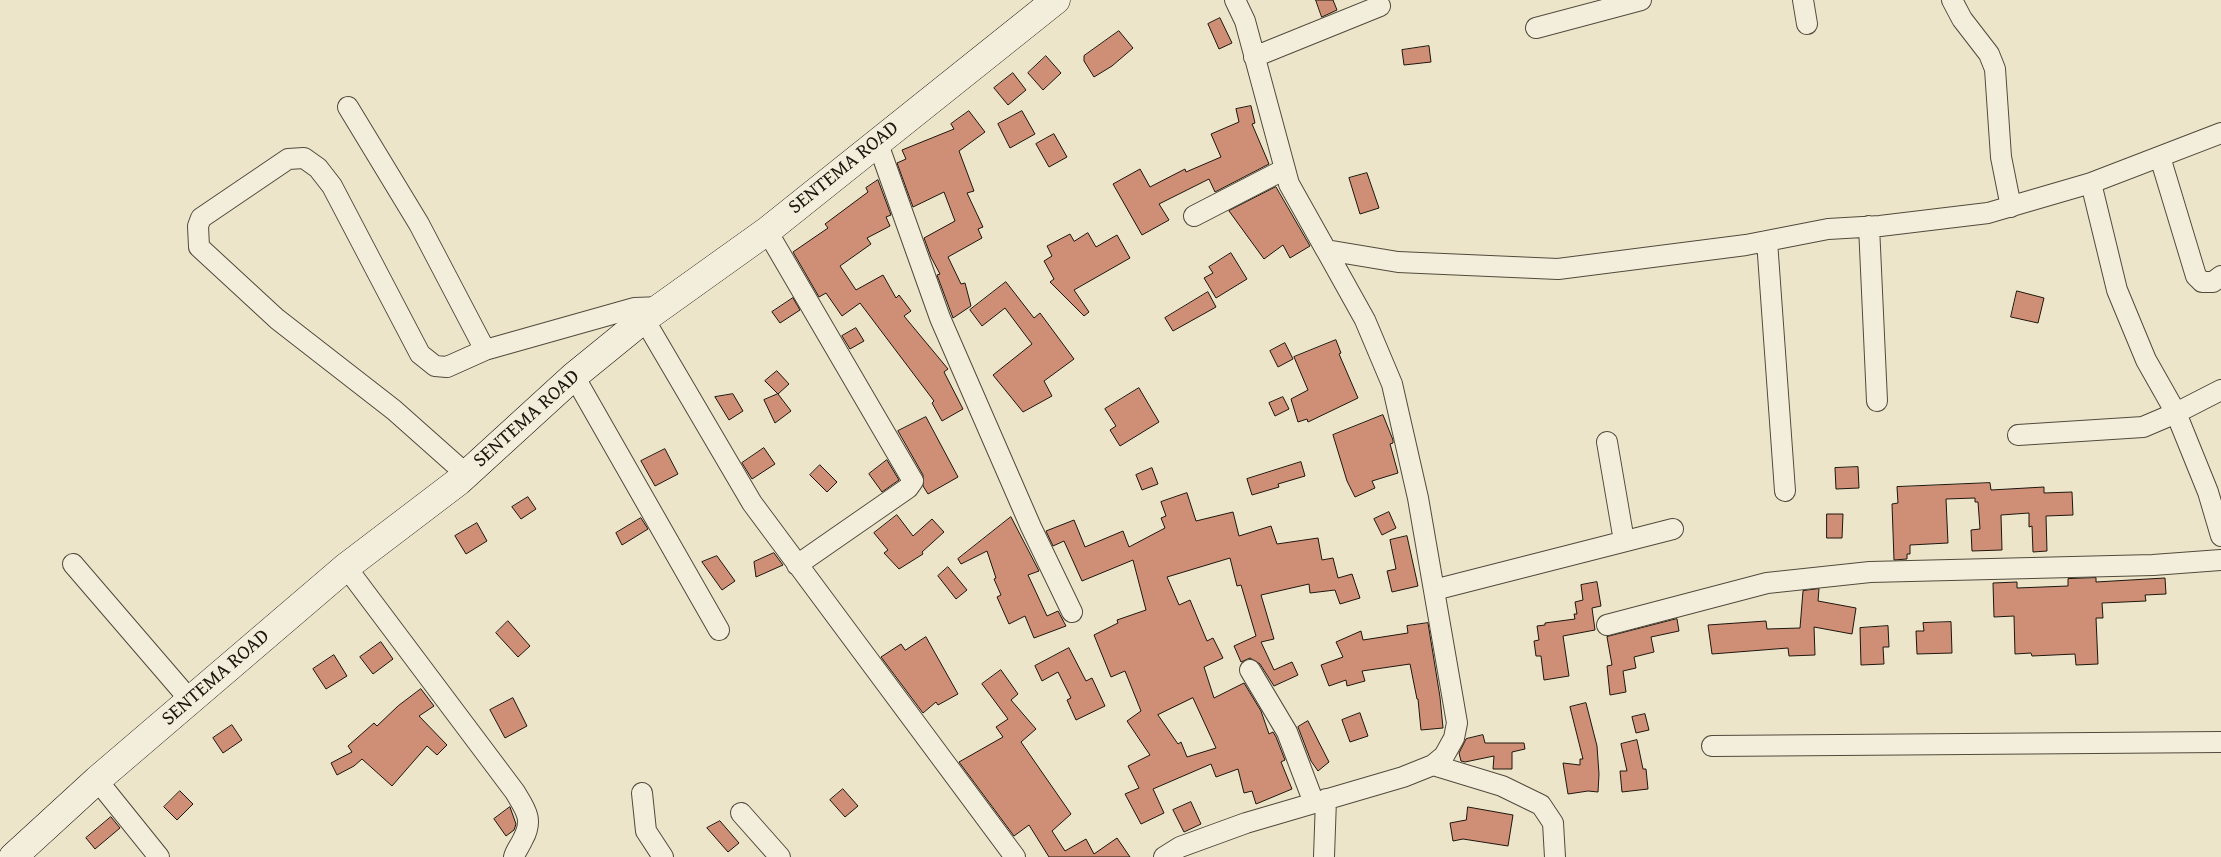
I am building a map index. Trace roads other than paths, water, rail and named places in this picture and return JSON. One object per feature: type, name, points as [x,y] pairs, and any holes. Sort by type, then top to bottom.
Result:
[{"type":"main road","name":"SENTEMA ROAD","points":[[13,857],[97,780],[346,567],[466,474],[574,376],[653,313],[767,231],[877,141],[1056,0]]},
{"type":"street","points":[[1164,857],[1180,847],[1246,823],[1403,777],[1433,765],[1444,756],[1454,738],[1457,723],[1418,498],[1392,384],[1365,320],[1289,184],[1245,21],[1235,0]]},
{"type":"street","points":[[1536,28],[1641,0]]},
{"type":"street","points":[[1803,0],[1807,24]]},
{"type":"street","points":[[1952,0],[1962,19],[1989,54],[1995,69],[2001,157],[2011,207]]},
{"type":"street","points":[[1254,57],[1380,6]]},
{"type":"street","points":[[348,107],[418,224],[486,350]]},
{"type":"street","points":[[1326,250],[1398,262],[1558,269],[1767,241],[1828,229],[1988,213],[2091,183],[2221,133]]},
{"type":"street","points":[[877,141],[940,318],[1031,526],[1072,612]]},
{"type":"street","points":[[466,474],[394,410],[285,325],[229,277],[199,247],[198,226],[201,218],[288,159],[304,158],[318,168],[332,186],[420,354],[436,366],[447,368],[486,350],[634,308],[653,313],[752,503],[1015,857]]},
{"type":"street","points":[[2160,158],[2196,276],[2202,282],[2213,282],[2221,276]]},
{"type":"street","points":[[1194,216],[1285,169]]},
{"type":"street","points":[[2091,183],[2117,290],[2146,360],[2214,487],[2221,536]]},
{"type":"street","points":[[1869,226],[1877,401]]},
{"type":"street","points":[[767,231],[913,481],[908,488],[797,565]]},
{"type":"street","points":[[1767,241],[1785,491]]},
{"type":"street","points":[[574,376],[719,630]]},
{"type":"street","points":[[2018,435],[2143,427],[2176,414],[2221,390]]},
{"type":"street","points":[[1607,442],[1624,541]]},
{"type":"street","points":[[1434,590],[1673,528]]},
{"type":"street","points":[[1607,625],[1767,583],[1870,572],[2153,565],[2221,560]]},
{"type":"street","points":[[73,564],[190,700]]},
{"type":"street","points":[[346,567],[515,792],[526,810],[530,821],[514,857]]},
{"type":"street","points":[[1250,670],[1287,732],[1320,801],[1324,857]]},
{"type":"street","points":[[1712,746],[2221,742]]},
{"type":"street","points":[[1433,765],[1502,786],[1541,805],[1553,823],[1555,857]]},
{"type":"street","points":[[97,780],[159,857]]},
{"type":"street","points":[[642,793],[646,831],[663,857]]},
{"type":"street","points":[[741,813],[780,857]]}]
